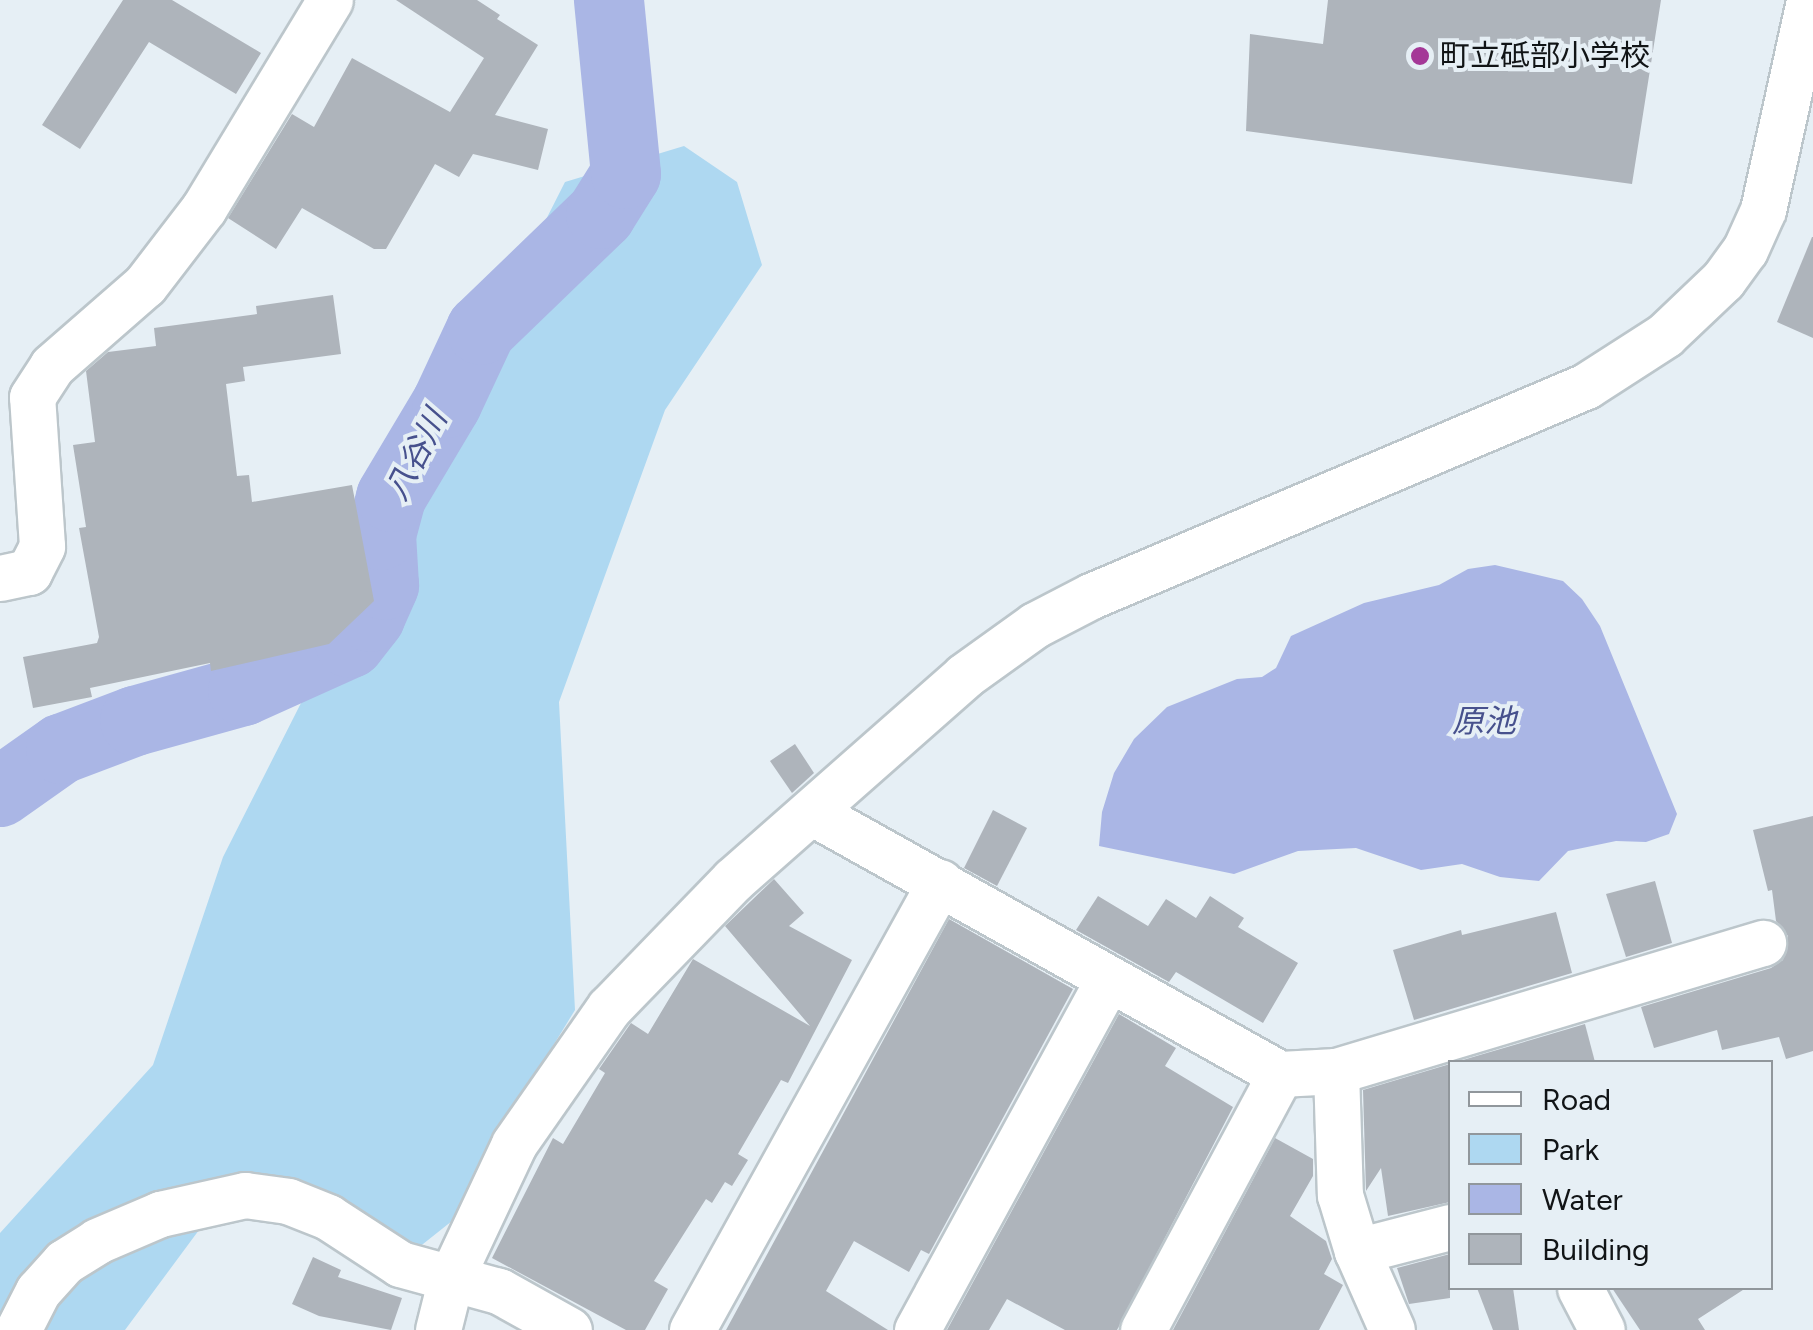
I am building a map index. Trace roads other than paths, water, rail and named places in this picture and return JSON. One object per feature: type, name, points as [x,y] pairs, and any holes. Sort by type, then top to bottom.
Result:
[{"type":"street","points":[[0,578],[30,572],[42,546],[32,398],[52,366],[145,285],[204,208],[330,0]]},
{"type":"street","points":[[438,1330],[451,1278],[514,1144],[609,1008],[734,880],[964,676],[1035,626],[1090,596],[1586,386],[1665,335],[1722,280],[1745,250],[1763,210],[1809,0]]},
{"type":"street","points":[[813,813],[1280,1074],[1336,1071],[1763,944]]},
{"type":"street","points":[[692,1330],[940,882]]},
{"type":"street","points":[[917,1330],[1108,980]]},
{"type":"street","points":[[1336,1071],[1340,1195],[1382,1323]]},
{"type":"street","points":[[1144,1330],[1280,1074]]},
{"type":"street","points":[[18,1330],[38,1291],[64,1262],[96,1242],[160,1214],[245,1196],[288,1200],[328,1218],[400,1264],[499,1291],[569,1330]]},
{"type":"street","points":[[1357,1251],[1448,1228]]},
{"type":"street","points":[[1581,1290],[1602,1330]]},
{"type":"water","name":"原池","points":[[1495,565],[1563,581],[1582,599],[1600,626],[1677,814],[1669,834],[1646,842],[1616,841],[1568,851],[1539,881],[1500,877],[1462,864],[1421,870],[1356,848],[1298,851],[1234,874],[1099,846],[1102,812],[1114,773],[1134,739],[1167,707],[1237,679],[1262,677],[1276,668],[1291,636],[1364,603],[1439,585],[1468,569]]},
{"type":"waterway","name":"八谷川","points":[[0,792],[61,749],[135,721],[243,691],[350,643],[370,617],[384,585],[381,535],[391,497],[447,403],[481,330],[601,214],[626,174],[609,0]]},
{"type":"place","name":"町立砥部小学校","points":[[1420,56]]}]
